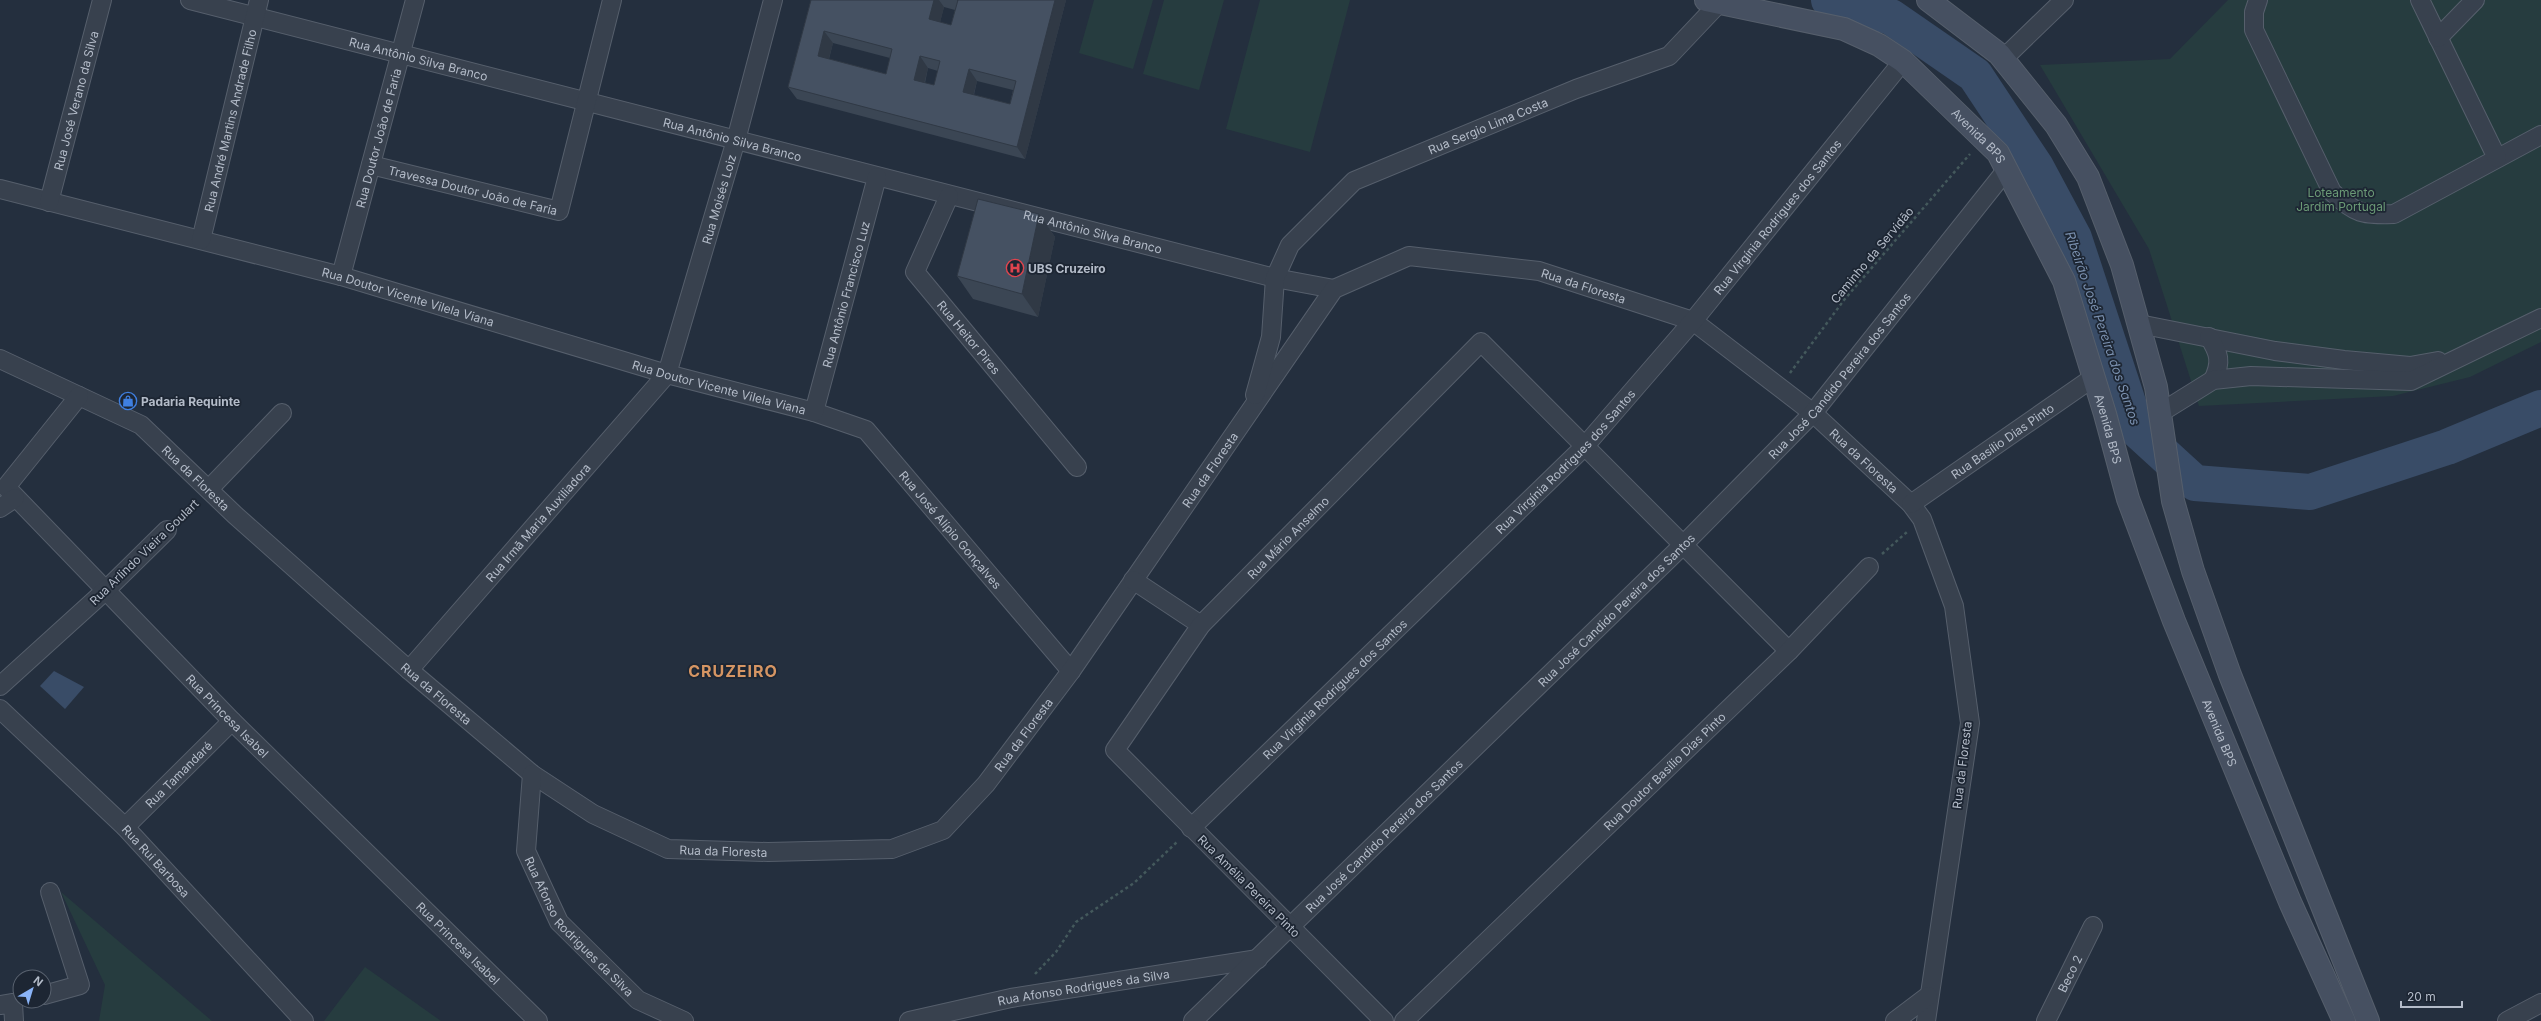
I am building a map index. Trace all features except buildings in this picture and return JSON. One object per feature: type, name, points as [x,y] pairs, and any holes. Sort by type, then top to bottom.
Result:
[{"type":"main road","points":[[1928,0],[2003,59],[2056,125],[2088,177],[2122,265],[2156,387],[2173,502],[2193,571],[2230,675],[2368,1021]]},
{"type":"main road","name":"Avenida BPS","points":[[1716,1],[1844,29],[1879,45],[1903,61],[1998,153],[2064,281],[2094,377],[2128,499],[2174,620],[2290,902],[2344,1021]]},
{"type":"street","name":"Rua José Verano da Silva","points":[[49,202],[102,0]]},
{"type":"street","name":"Rua Antônio Silva Branco","points":[[190,0],[257,8],[400,53],[949,196],[1275,278]]},
{"type":"street","name":"Rua Doutor João de Faria","points":[[341,276],[415,0]]},
{"type":"street","points":[[587,101],[612,0]]},
{"type":"street","name":"Rua Moisés Loiz","points":[[667,374],[736,140],[773,0]]},
{"type":"street","points":[[2003,59],[2064,0]]},
{"type":"street","points":[[2258,0],[2254,12],[2254,30],[2332,192],[2350,209],[2371,215],[2394,214],[2541,135]]},
{"type":"street","points":[[2420,0],[2497,158]]},
{"type":"street","points":[[2438,38],[2475,0]]},
{"type":"street","name":"Rua Sergio Lima Costa","points":[[1275,278],[1290,245],[1354,181],[1576,89],[1669,56],[1716,1]]},
{"type":"street","name":"Rua André Martins Andrade Filho","points":[[201,240],[257,8]]},
{"type":"street","name":"Rua Virgínia Rodrigues dos Santos","points":[[1191,828],[1584,447],[1693,321],[1903,61]]},
{"type":"street","name":"Travessa Doutor João de Faria","points":[[371,164],[559,211],[587,101]]},
{"type":"street","name":"Rua José Candido Pereira dos Santos","points":[[1193,1021],[1292,927],[1683,546],[1813,414],[2007,169]]},
{"type":"street","name":"Rua Antônio Francisco Luz","points":[[814,412],[877,177]]},
{"type":"street","name":"Rua Doutor Vicente Vilela Viana","points":[[0,189],[341,276],[667,374],[814,412]]},
{"type":"street","name":"Rua Heitor Pires","points":[[949,196],[915,272],[1077,467]]},
{"type":"street","name":"Rua da Floresta","points":[[0,359],[141,426],[235,515],[409,670],[532,774],[593,814],[668,849],[768,852],[892,849],[943,830],[986,784],[1071,671],[1334,289],[1409,256],[1539,271],[1693,321],[1813,414],[1911,504],[1922,519],[1954,606],[1970,722],[1928,996],[1926,1021]]},
{"type":"street","points":[[1252,407],[1271,338],[1275,278],[1334,289]]},
{"type":"street","points":[[2213,380],[2252,376],[2411,381],[2541,318]]},
{"type":"street","points":[[2139,324],[2275,351],[2410,366],[2464,356]]},
{"type":"street","points":[[2162,422],[2213,380],[2218,369],[2220,359],[2218,350],[2209,337]]},
{"type":"street","name":"Rua Mário Anselmo","points":[[1115,750],[1201,625],[1481,342],[1584,447]]},
{"type":"street","name":"Rua Irmã Maria Auxiliadora","points":[[409,670],[667,374]]},
{"type":"street","name":"Rua Basílio Dias Pinto","points":[[1911,504],[2094,377]]},
{"type":"street","points":[[0,508],[7,488],[79,396]]},
{"type":"street","name":"Rua José Alípio Gonçalves","points":[[814,412],[866,430],[1071,671]]},
{"type":"street","name":"Rua Arlindo Vieira Goulart","points":[[209,489],[282,413]]},
{"type":"street","points":[[1584,447],[1789,651]]},
{"type":"street","name":"Rua Princesa Isabel","points":[[7,488],[232,721],[538,1021]]},
{"type":"street","name":"Rua Arlindo Vieira Goulart","points":[[0,686],[106,590],[167,530]]},
{"type":"street","name":"Rua Doutor Basílio Dias Pinto","points":[[1404,1021],[1789,651],[1869,567]]},
{"type":"street","points":[[1133,580],[1201,625]]},
{"type":"street","name":"Rua Rui Barbosa","points":[[0,709],[125,827],[304,1021]]},
{"type":"street","name":"Rua Tamandaré","points":[[125,827],[232,721]]},
{"type":"street","name":"Rua Amélia Pereira Pinto","points":[[1115,750],[1384,1021]]},
{"type":"street","name":"Rua Afonso Rodrigues da Silva","points":[[532,774],[526,851],[559,922],[638,1000],[684,1021]]},
{"type":"street","points":[[50,892],[80,985],[52,993]]},
{"type":"street","name":"Beco 2","points":[[2046,1021],[2093,926]]},
{"type":"street","name":"Rua Afonso Rodrigues da Silva","points":[[909,1021],[1011,998],[1258,959]]},
{"type":"street","points":[[1895,1021],[1928,996]]},
{"type":"street","points":[[11,1003],[14,1021]]},
{"type":"street","points":[[2508,1021],[2541,1003]]},
{"type":"path","name":"Caminho da Servidão","points":[[1779,388],[1844,300],[1983,139]]},
{"type":"path","name":"Rua Arlindo Vieira Goulart","points":[[167,530],[209,489]]},
{"type":"path","points":[[1869,567],[1922,519]]},
{"type":"path","points":[[1011,998],[1056,952],[1076,922],[1134,884],[1191,828]]},
{"type":"green space","points":[[1094,0],[1153,0],[1133,69],[1079,53]]},
{"type":"green space","points":[[1164,0],[1224,0],[1199,90],[1143,74]]},
{"type":"green space","points":[[1260,0],[1350,0],[1310,152],[1226,129]]},
{"type":"green space","name":"Loteamento Jardim Portugal","points":[[2228,0],[2541,0],[2541,342],[2470,377],[2393,396],[2199,406],[2149,249],[2040,65],[2170,59]]},
{"type":"green space","points":[[61,892],[212,1021],[99,1021],[105,985]]},
{"type":"green space","points":[[365,967],[441,1021],[324,1021]]},
{"type":"water","points":[[54,671],[84,687],[65,709],[40,686]]},
{"type":"waterway","name":"Ribeirão José Pereira dos Santos","points":[[1829,0],[1891,17],[1975,75],[2036,167],[2074,238],[2137,430],[2195,483],[2310,492],[2447,447],[2541,408]]},
{"type":"place","name":"UBS Cruzeiro","points":[[1015,268]]},
{"type":"place","name":"Padaria Requinte","points":[[128,401]]},
{"type":"district","name":"CRUZEIRO","points":[[733,671]]}]
